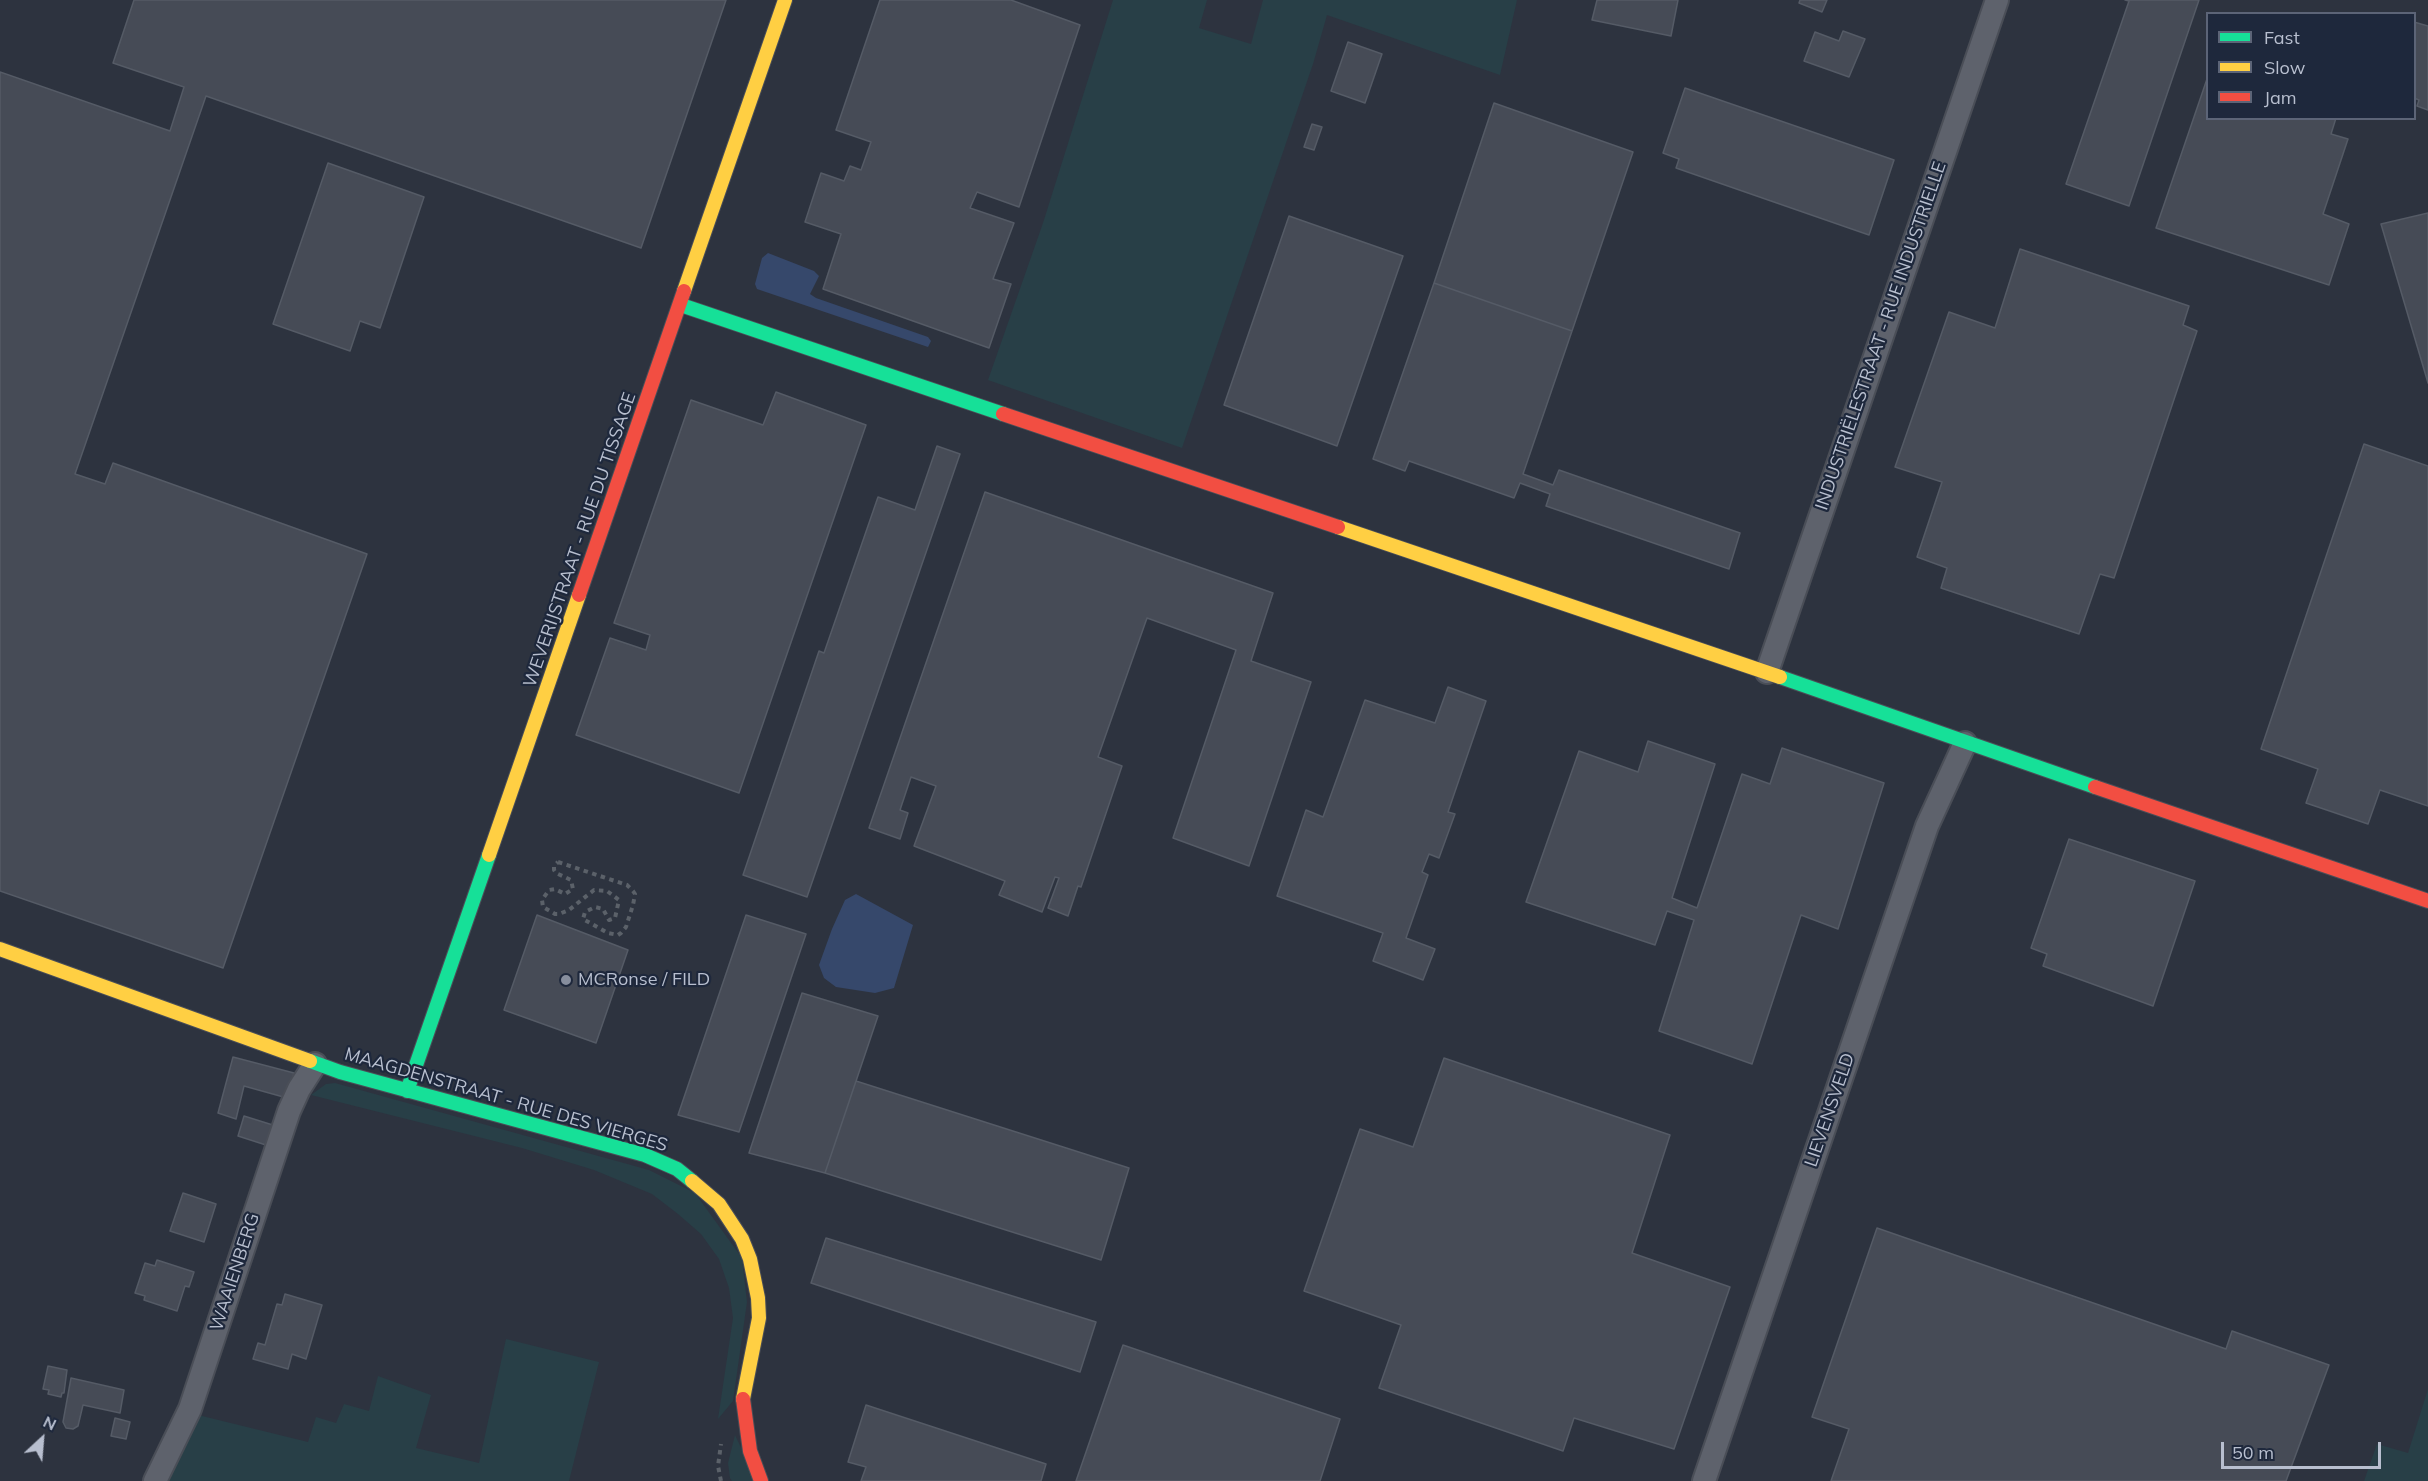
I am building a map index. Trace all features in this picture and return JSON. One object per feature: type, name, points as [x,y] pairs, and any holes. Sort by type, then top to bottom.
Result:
[{"type":"street","name":"WEVERIJSTRAAT - RUE DU TISSAGE","points":[[407,1091],[785,0]]},
{"type":"street","name":"INDUSTRIËLESTRAAT - RUE INDUSTRIELLE","points":[[1767,672],[1997,0]]},
{"type":"street","points":[[681,304],[1767,672],[1965,743],[2428,900]]},
{"type":"street","name":"LIEVENSVELD","points":[[1704,1481],[1927,826],[1965,743]]},
{"type":"street","name":"MAAGDENSTRAAT - RUE DES VIERGES","points":[[0,949],[315,1064],[645,1155],[677,1169],[719,1204],[742,1239],[750,1259],[758,1298],[758,1327],[743,1408],[750,1451],[761,1481]]},
{"type":"street","name":"WAAIENBERG","points":[[156,1481],[190,1409],[289,1111],[299,1089],[315,1064]]},
{"type":"path","points":[[558,862],[630,888],[635,894],[635,899],[624,930],[618,935],[608,933],[583,919],[585,912],[599,907],[603,909],[609,920],[615,918],[619,900],[607,891],[594,890],[559,914],[543,907],[542,900],[549,890],[555,889],[565,894],[573,889],[571,880],[554,870],[558,862]]},
{"type":"shaded area","points":[[1113,0],[1207,0],[1199,28],[1251,44],[1263,0],[1517,0],[1500,75],[1327,15],[1313,64],[1182,448],[988,380],[1043,223]]},
{"type":"shaded area","points":[[335,1083],[649,1170],[695,1193],[742,1258],[747,1302],[733,1401],[718,1419],[733,1318],[729,1288],[719,1259],[701,1234],[652,1194],[594,1170],[522,1148],[311,1095],[326,1084]]},
{"type":"shaded area","points":[[506,1339],[599,1362],[569,1481],[161,1481],[198,1415],[308,1442],[316,1417],[336,1423],[344,1404],[369,1411],[378,1376],[431,1395],[416,1448],[479,1463]]},
{"type":"shaded area","points":[[2428,1389],[2428,1481],[2364,1481],[2377,1444],[2408,1453]]},
{"type":"shaded area","points":[[735,1435],[757,1481],[732,1481],[730,1478],[728,1463]]},
{"type":"water","points":[[768,253],[814,271],[819,276],[810,294],[816,298],[928,337],[931,341],[928,347],[757,289],[755,284],[762,258]]},
{"type":"water","points":[[856,894],[913,925],[894,988],[875,993],[836,987],[824,978],[819,965],[832,929],[845,900]]},
{"type":"building","points":[[134,0],[726,0],[641,248],[206,96],[75,474],[105,484],[113,463],[367,554],[223,968],[0,891],[0,72],[170,131],[184,87],[113,63]]},
{"type":"building","points":[[880,0],[1011,0],[1080,25],[1019,207],[977,192],[970,208],[1014,223],[993,279],[1011,284],[989,348],[823,289],[841,234],[805,222],[821,173],[844,181],[850,166],[861,170],[871,142],[836,130]]},
{"type":"building","points":[[1597,0],[1678,0],[1671,36],[1592,20]]},
{"type":"building","points":[[1800,0],[1827,0],[1822,12],[1799,3]]},
{"type":"building","points":[[2125,0],[2199,0],[2129,206],[2066,184],[2129,1]]},
{"type":"building","points":[[2416,23],[2428,26],[2428,110],[2417,106],[2419,100],[2416,99]]},
{"type":"building","points":[[1843,31],[1865,39],[1849,77],[1804,61],[1815,32],[1839,41]]},
{"type":"building","points":[[1348,42],[1382,54],[1365,103],[1331,91]]},
{"type":"building","points":[[2206,82],[2206,120],[2335,120],[2331,134],[2348,139],[2323,214],[2349,224],[2329,285],[2156,228]]},
{"type":"building","points":[[1685,88],[1894,160],[1869,235],[1676,168],[1679,159],[1663,153]]},
{"type":"building","points":[[1494,103],[1633,152],[1572,331],[1434,283]]},
{"type":"building","points":[[1312,124],[1322,127],[1314,150],[1304,147]]},
{"type":"building","points":[[328,163],[424,197],[380,328],[360,321],[350,351],[273,324]]},
{"type":"building","points":[[2428,213],[2428,383],[2381,224]]},
{"type":"building","points":[[1289,216],[1403,256],[1337,446],[1224,405]]},
{"type":"building","points":[[2020,249],[2189,306],[2183,325],[2197,331],[2114,578],[2100,574],[2079,634],[1941,588],[1947,568],[1917,557],[1942,482],[1895,467],[1949,312],[1995,328]]},
{"type":"building","points":[[1434,283],[1572,331],[1523,474],[1553,485],[1559,470],[1740,533],[1729,569],[1546,506],[1550,494],[1520,483],[1514,498],[1409,461],[1405,471],[1373,459]]},
{"type":"building","points":[[776,392],[866,425],[739,793],[576,735],[610,638],[646,650],[650,635],[614,623],[691,400],[763,425]]},
{"type":"building","points":[[2364,444],[2428,466],[2428,806],[2380,790],[2368,824],[2306,803],[2318,769],[2261,749]]},
{"type":"building","points":[[937,446],[960,454],[807,897],[743,875],[819,651],[824,653],[878,497],[915,510]]},
{"type":"building","points":[[985,492],[1273,593],[1251,661],[1311,682],[1249,866],[1173,838],[1236,650],[1147,618],[1098,757],[1122,766],[1081,887],[1078,886],[1068,916],[1048,908],[1059,878],[1055,877],[1042,912],[999,895],[1005,881],[914,846],[936,786],[911,777],[900,810],[908,813],[900,839],[869,828]]},
{"type":"building","points":[[1448,687],[1486,701],[1448,812],[1455,814],[1439,858],[1429,854],[1422,872],[1428,875],[1406,938],[1435,949],[1423,980],[1373,961],[1383,933],[1277,896],[1306,810],[1323,817],[1365,700],[1435,723]]},
{"type":"building","points":[[1648,741],[1715,764],[1672,898],[1697,908],[1742,774],[1770,784],[1782,748],[1884,783],[1838,929],[1801,915],[1752,1064],[1659,1031],[1694,920],[1667,911],[1655,945],[1526,902],[1579,751],[1638,772]]},
{"type":"building","points":[[2069,839],[2195,881],[2153,1006],[2043,966],[2047,954],[2031,948]]},
{"type":"building","name":"MCRonse / FILD","points":[[537,915],[628,950],[596,1043],[504,1010]]},
{"type":"building","points":[[746,915],[806,934],[739,1132],[678,1115]]},
{"type":"building","points":[[802,993],[878,1016],[825,1173],[749,1153]]},
{"type":"building","points":[[233,1057],[294,1073],[287,1098],[244,1086],[236,1119],[218,1113]]},
{"type":"building","points":[[1444,1058],[1670,1135],[1632,1253],[1730,1287],[1674,1449],[1574,1418],[1563,1451],[1379,1388],[1401,1325],[1304,1291],[1360,1129],[1413,1147]]},
{"type":"building","points":[[856,1081],[1129,1168],[1101,1260],[825,1173]]},
{"type":"building","points":[[244,1116],[276,1126],[269,1146],[238,1136]]},
{"type":"building","points":[[183,1193],[216,1204],[204,1242],[170,1231]]},
{"type":"building","points":[[1877,1228],[2226,1349],[2232,1331],[2329,1365],[2286,1481],[1831,1481],[1849,1429],[1812,1417]]},
{"type":"building","points":[[826,1238],[1096,1322],[1080,1372],[811,1283]]},
{"type":"building","points":[[157,1260],[194,1272],[189,1287],[185,1286],[177,1311],[144,1300],[145,1296],[135,1293],[145,1263],[155,1266]]},
{"type":"building","points":[[285,1294],[322,1305],[306,1359],[292,1354],[288,1369],[253,1359],[258,1343],[265,1345],[277,1304],[282,1305]]},
{"type":"building","points":[[1123,1345],[1340,1419],[1320,1481],[1076,1481]]},
{"type":"building","points":[[48,1366],[67,1370],[64,1393],[61,1397],[48,1394],[49,1390],[43,1389]]},
{"type":"building","points":[[71,1378],[124,1390],[120,1413],[83,1405],[78,1426],[73,1429],[66,1428],[63,1422]]},
{"type":"building","points":[[866,1405],[1046,1464],[1041,1481],[861,1481],[866,1467],[848,1462]]},
{"type":"building","points":[[115,1418],[130,1422],[126,1439],[111,1436]]},
{"type":"traffic: fast","points":[[681,305],[1003,414]]},
{"type":"traffic: fast","points":[[1780,677],[2095,787]]},
{"type":"traffic: fast","points":[[407,1091],[489,855]]},
{"type":"traffic: fast","points":[[310,1061],[340,1072],[645,1155],[677,1169],[692,1181]]},
{"type":"traffic: slow","points":[[684,291],[785,0]]},
{"type":"traffic: slow","points":[[1338,527],[1780,677]]},
{"type":"traffic: slow","points":[[489,855],[579,595]]},
{"type":"traffic: slow","points":[[0,949],[310,1061]]},
{"type":"traffic: slow","points":[[692,1181],[719,1204],[742,1239],[750,1259],[758,1298],[759,1318],[743,1399]]},
{"type":"traffic: jam","points":[[579,595],[684,291]]},
{"type":"traffic: jam","points":[[1003,414],[1338,527]]},
{"type":"traffic: jam","points":[[2095,787],[2428,901]]},
{"type":"traffic: jam","points":[[743,1399],[750,1451],[761,1481]]},
{"type":"place","name":"MCRonse / FILD","points":[[566,980]]}]
